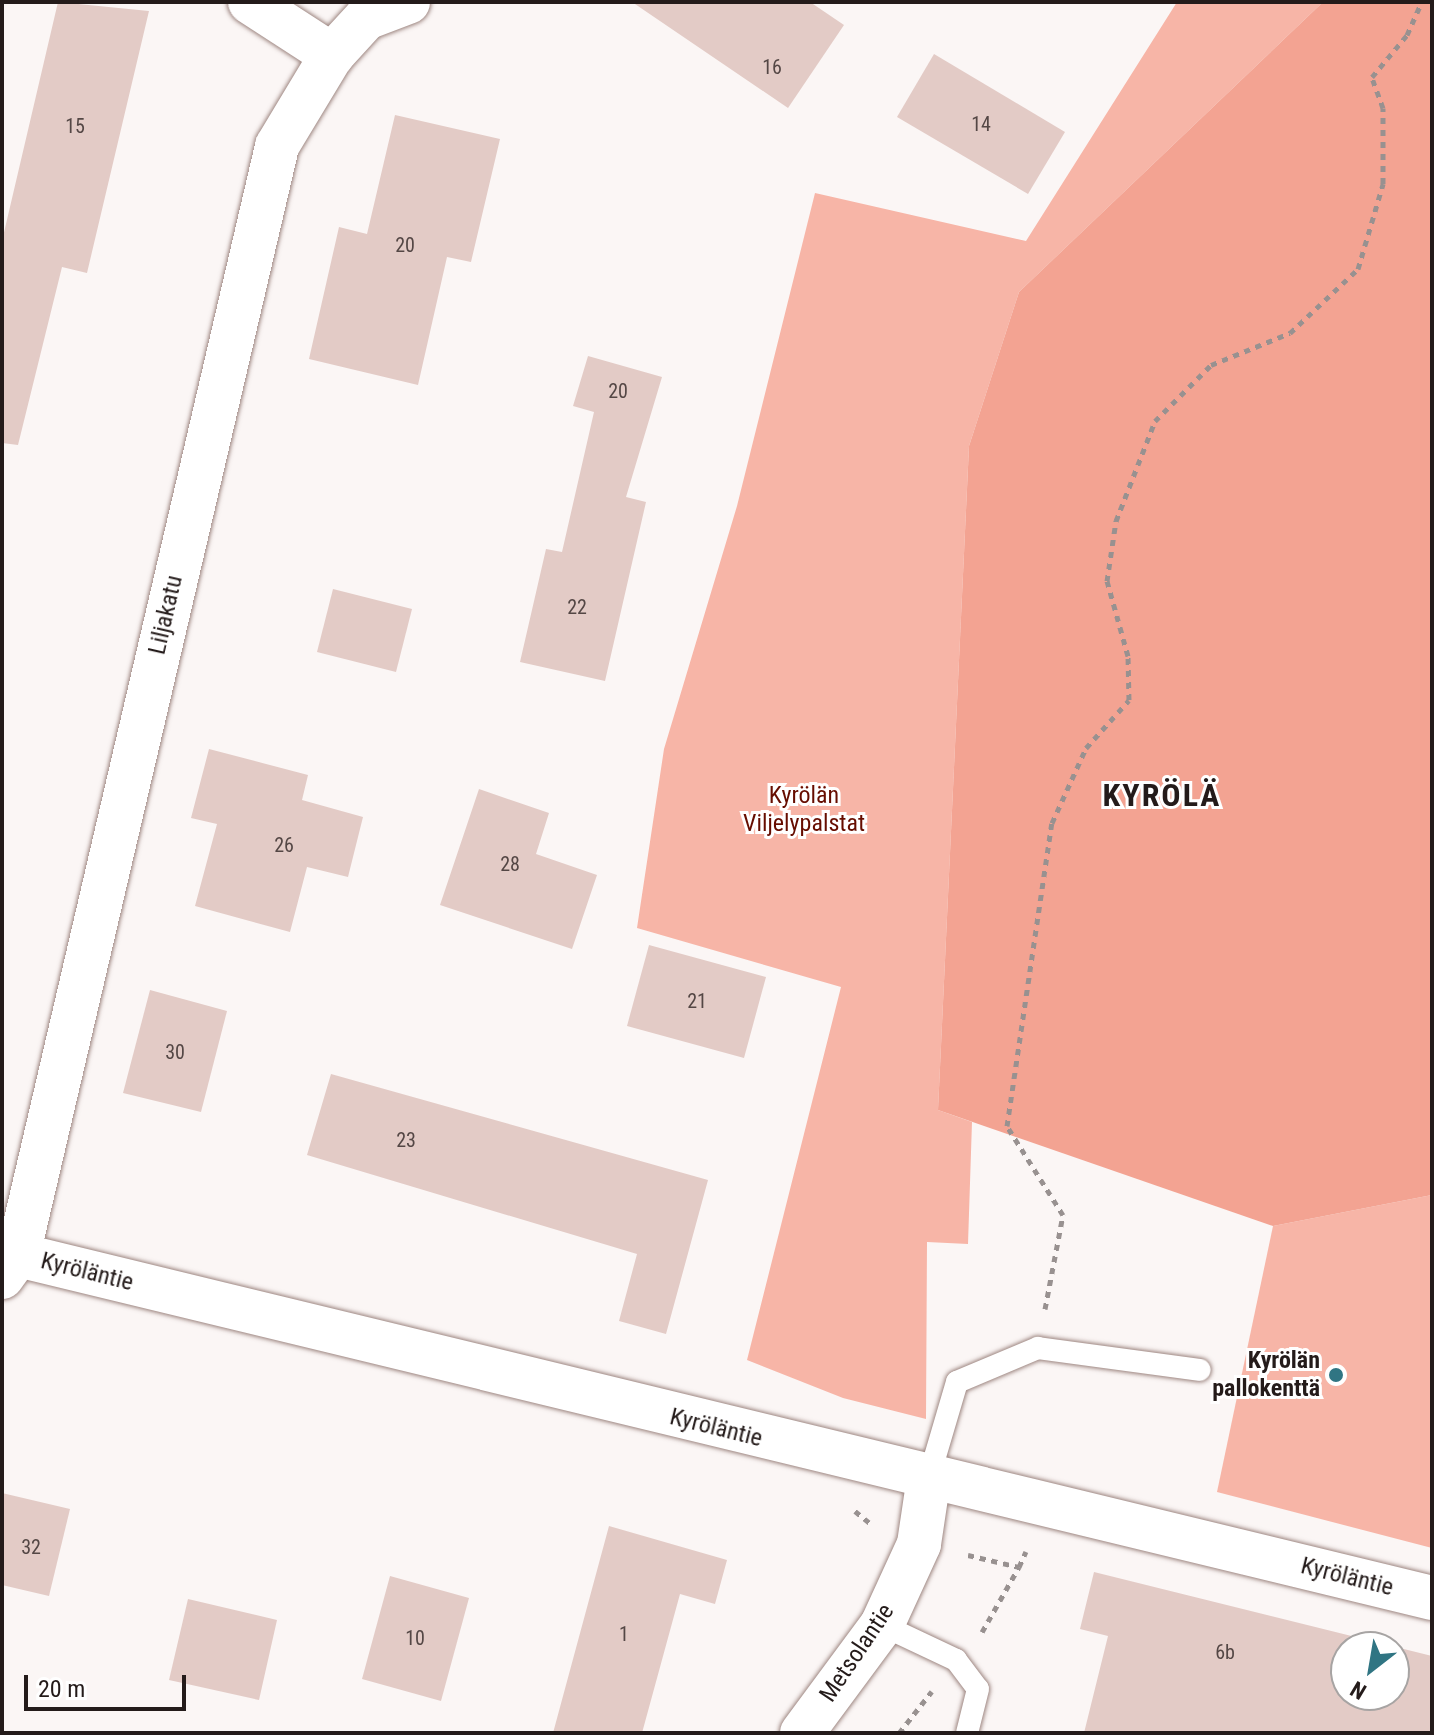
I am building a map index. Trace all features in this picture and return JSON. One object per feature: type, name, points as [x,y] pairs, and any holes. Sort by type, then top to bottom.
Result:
[{"type":"street","points":[[250,2],[332,55]]},
{"type":"street","name":"Liljakatu","points":[[7,1261],[277,146],[332,55],[366,18],[408,2]]},
{"type":"street","name":"Kyröläntie","points":[[7,1261],[1432,1598]]},
{"type":"street","name":"Metsolantie","points":[[802,1733],[882,1625],[919,1544],[929,1477]]},
{"type":"lane","points":[[929,1477],[957,1382],[1038,1348],[1200,1370]]},
{"type":"lane","points":[[882,1625],[956,1660],[971,1679],[978,1689],[976,1724],[967,1733]]},
{"type":"path","points":[[1038,1348],[1063,1215],[1007,1126],[1052,823],[1086,748],[1129,700],[1128,656],[1107,581],[1116,521],[1155,421],[1211,365],[1290,333],[1358,269],[1383,184],[1383,108],[1372,77],[1407,35],[1422,2]]},
{"type":"green space","name":"Kyrölän Viljelypalstat","points":[[1177,2],[1323,2],[1019,292],[969,446],[938,1110],[972,1122],[968,1244],[927,1242],[926,1419],[843,1398],[747,1360],[841,987],[637,928],[664,749],[737,506],[815,193],[1026,241]]},
{"type":"green space","name":"Kyrölän pallokenttä","points":[[1432,1195],[1432,1548],[1217,1492],[1273,1226]]},
{"type":"shaded area","points":[[1323,2],[1432,2],[1432,1195],[1273,1226],[938,1110],[969,446],[1019,292]]},
{"type":"building","points":[[58,2],[149,11],[87,273],[62,267],[18,445],[2,443],[2,241]]},
{"type":"building","points":[[632,2],[810,2],[844,25],[788,108]]},
{"type":"building","points":[[934,54],[1065,132],[1028,194],[897,117]]},
{"type":"building","points":[[395,115],[500,139],[471,262],[447,257],[418,385],[309,359],[339,227],[367,234]]},
{"type":"building","points":[[588,356],[662,377],[626,497],[646,502],[605,681],[520,662],[546,549],[562,552],[594,412],[573,406]]},
{"type":"building","points":[[333,589],[412,609],[396,672],[317,652]]},
{"type":"building","points":[[209,749],[308,775],[302,800],[363,817],[348,877],[307,867],[290,932],[195,906],[217,824],[191,818]]},
{"type":"building","points":[[479,789],[549,813],[536,854],[597,875],[572,949],[440,905]]},
{"type":"building","points":[[649,945],[766,977],[744,1058],[627,1026]]},
{"type":"building","points":[[150,990],[227,1011],[201,1112],[123,1093]]},
{"type":"building","points":[[331,1074],[708,1180],[666,1334],[619,1321],[637,1254],[307,1155]]},
{"type":"building","points":[[2,1493],[70,1509],[49,1596],[2,1585]]},
{"type":"building","points":[[609,1526],[727,1560],[715,1604],[680,1594],[642,1733],[553,1733]]},
{"type":"building","points":[[1094,1572],[1331,1631],[1330,1711],[1410,1711],[1410,1651],[1432,1656],[1432,1733],[1084,1733],[1108,1636],[1080,1629]]},
{"type":"building","points":[[390,1576],[469,1598],[441,1701],[362,1679]]},
{"type":"building","points":[[188,1599],[277,1620],[259,1700],[169,1680]]},
{"type":"place","name":"Kyrölän pallokenttä","points":[[1336,1375]]},
{"type":"district","name":"KYRÖLÄ","points":[[1162,795]]}]
